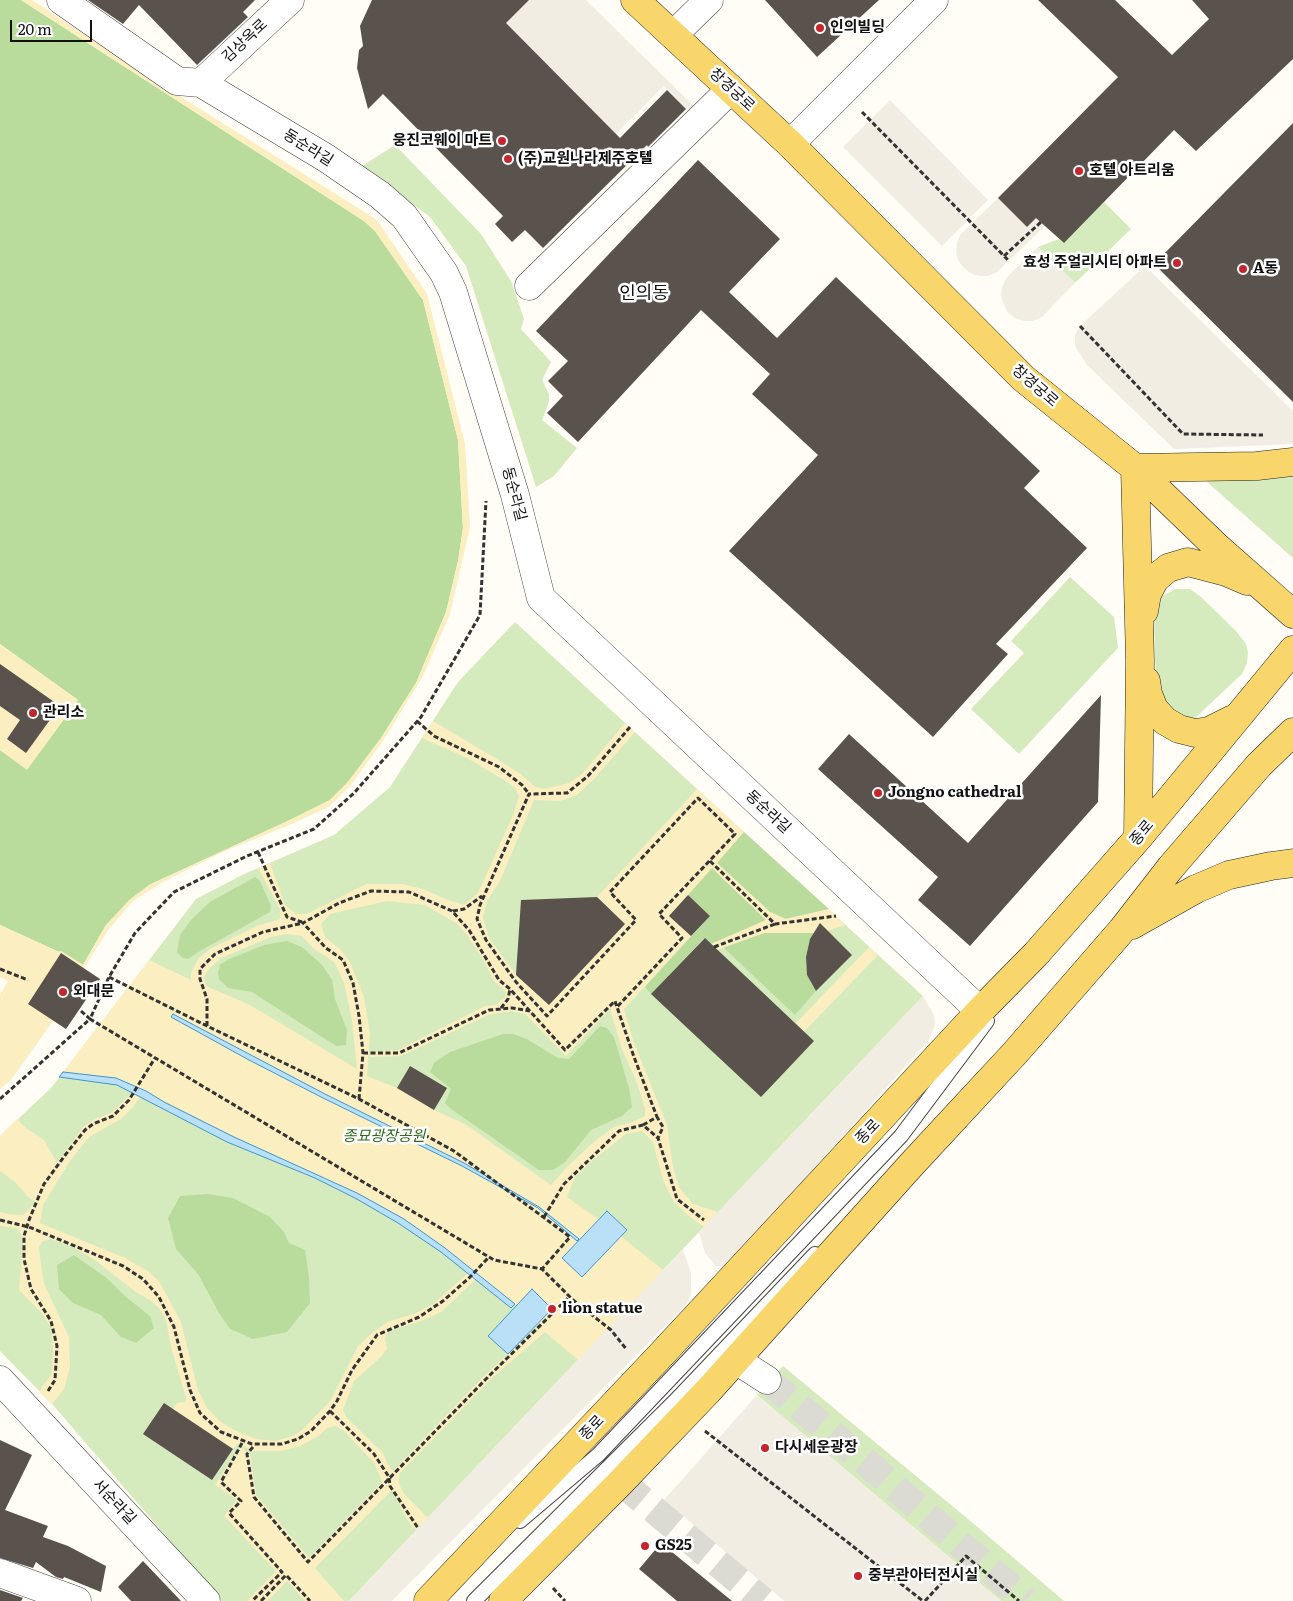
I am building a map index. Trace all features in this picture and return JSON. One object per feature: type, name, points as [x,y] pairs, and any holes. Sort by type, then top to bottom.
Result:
[{"type":"main road","name":"창경궁로","points":[[635,0],[790,144],[1023,378],[1135,468],[1262,588],[1293,614]]},
{"type":"main road","points":[[1138,838],[1140,660],[1135,468],[1257,466],[1293,462]]},
{"type":"main road","points":[[1237,716],[1209,731],[1195,733],[1179,729],[1165,721],[1154,709],[1146,685],[1144,606],[1147,594],[1156,579],[1168,568],[1188,562],[1226,572],[1262,588]]},
{"type":"main road","name":"종로","points":[[437,1593],[660,1356],[980,1010],[1036,954],[1138,838],[1293,650]]},
{"type":"main road","points":[[503,1601],[621,1482],[736,1360],[912,1164],[1015,1053],[1122,930],[1171,867],[1259,765],[1293,732]]},
{"type":"main road","points":[[1122,930],[1196,889],[1229,875],[1293,863]]},
{"type":"street","name":"동순라길","points":[[61,0],[177,81],[201,83],[326,158],[380,195],[404,216],[444,273],[454,292],[496,427],[541,598],[980,1010]]},
{"type":"street","name":"김상옥로","points":[[201,83],[290,0]]},
{"type":"street","points":[[673,35],[709,0]]},
{"type":"street","points":[[790,144],[934,0]]},
{"type":"street","points":[[529,286],[731,89]]},
{"type":"street","points":[[736,1360],[767,1380]]},
{"type":"street","name":"서순라길","points":[[0,1380],[18,1404],[206,1601]]},
{"type":"street","points":[[0,1573],[77,1601]]},
{"type":"lane","points":[[1259,765],[1293,717]]},
{"type":"lane","points":[[437,1593],[598,1455],[901,1136],[1036,954]]},
{"type":"lane","points":[[474,1601],[674,1401],[807,1261],[912,1164]]},
{"type":"path","points":[[842,92],[1009,261]]},
{"type":"path","points":[[1004,256],[1041,222]]},
{"type":"path","points":[[1080,326],[1183,434],[1268,436]]},
{"type":"path","points":[[0,1099],[90,1019],[109,976],[135,933],[174,892],[258,852],[314,829],[354,793],[417,721],[480,616],[486,494]]},
{"type":"path","points":[[417,721],[434,736],[499,767],[522,785],[529,794]]},
{"type":"path","points":[[529,794],[567,793],[588,776],[630,727]]},
{"type":"path","points":[[529,794],[484,895],[478,919],[486,940],[516,982],[548,1016],[636,920],[610,892],[698,798],[735,834],[659,914],[682,938],[617,1007]]},
{"type":"path","points":[[258,852],[287,917],[302,923],[326,948],[342,960],[352,983],[359,1016],[363,1053],[358,1099]]},
{"type":"path","points":[[710,861],[775,924]]},
{"type":"path","points":[[207,1026],[207,999],[200,979],[200,969],[215,954],[263,932],[302,923],[339,904],[371,891],[409,892],[452,911],[470,930],[498,980],[510,990],[565,1050],[615,1001],[657,1117],[663,1127],[658,1138]]},
{"type":"path","points":[[452,911],[464,909],[484,895]]},
{"type":"path","points":[[714,947],[775,924],[836,916]]},
{"type":"path","points":[[0,969],[28,980]]},
{"type":"path","points":[[109,976],[358,1099],[454,1152],[570,1237],[543,1270]]},
{"type":"path","points":[[501,1009],[508,999],[510,990]]},
{"type":"path","points":[[363,1053],[399,1053],[490,1010],[512,1008],[530,1011]]},
{"type":"path","points":[[81,1011],[90,1019],[494,1260],[543,1270],[569,1295],[611,1330],[628,1352]]},
{"type":"path","points":[[18,1404],[40,1405],[55,1380],[57,1346],[51,1321],[31,1289],[24,1258],[24,1236],[27,1226],[44,1184],[66,1154],[85,1130],[93,1124],[113,1116],[129,1100],[155,1058]]},
{"type":"path","points":[[544,1217],[564,1184],[619,1131],[643,1125],[657,1117]]},
{"type":"path","points":[[643,1125],[658,1138],[677,1199],[704,1220]]},
{"type":"path","points":[[0,1220],[27,1226],[123,1266],[143,1279],[159,1297],[174,1327],[190,1390],[200,1414],[221,1432],[252,1444],[282,1444],[298,1439],[311,1431],[337,1401],[352,1370],[377,1335],[419,1316],[443,1301],[470,1278],[489,1257]]},
{"type":"path","points":[[253,1448],[247,1454],[254,1497],[308,1562],[569,1295]]},
{"type":"path","points":[[330,1411],[374,1454],[389,1477],[390,1486],[418,1528]]},
{"type":"path","points":[[699,1426],[924,1601],[966,1556],[1019,1601]]},
{"type":"path","points":[[242,1443],[221,1482],[241,1501],[230,1514],[282,1572],[252,1601]]},
{"type":"path","points":[[261,1601],[286,1575],[310,1601]]},
{"type":"path","points":[[549,1584],[565,1601]]},
{"type":"green space","points":[[0,0],[21,0],[364,221],[375,231],[423,300],[458,440],[463,528],[458,561],[446,612],[416,683],[381,738],[348,782],[330,800],[149,885],[106,925],[83,965],[61,951],[59,952],[0,925],[0,750],[27,769],[78,700],[0,644]]},
{"type":"green space","points":[[395,145],[481,234],[511,281],[524,319],[521,329],[551,362],[542,380],[549,394],[549,402],[542,420],[577,448],[554,476],[536,487],[466,266],[430,217],[362,166]]},
{"type":"green space","points":[[1104,202],[1131,229],[1075,283],[1038,247],[1059,239],[1063,243]]},
{"type":"green space","points":[[1208,476],[1293,476],[1293,558],[1206,481]]},
{"type":"green space","points":[[1070,577],[1114,617],[1118,648],[1019,754],[971,709],[1024,653],[1011,641]]},
{"type":"green space","points":[[1175,589],[1190,589],[1201,597],[1236,631],[1246,644],[1248,653],[1247,663],[1242,674],[1194,719],[1171,715],[1156,689],[1154,614],[1159,598]]},
{"type":"green space","name":"종묘광장공원","points":[[515,622],[923,996],[349,1601],[222,1601],[52,1404],[0,1351],[0,1136],[51,1088],[196,899],[242,875],[334,835],[390,787],[458,682]]},
{"type":"green space","points":[[744,832],[829,909],[785,919],[770,912],[716,862]]},
{"type":"green space","points":[[712,868],[766,920],[711,944],[704,938],[651,994],[645,987],[710,916],[688,895]]},
{"type":"green space","points":[[255,877],[260,881],[271,906],[270,912],[188,959],[183,958],[177,952],[180,935],[191,920],[210,902]]},
{"type":"green space","points":[[764,933],[814,933],[810,939],[806,957],[807,975],[816,991],[795,1015],[723,947]]},
{"type":"green space","points":[[287,941],[302,947],[322,965],[332,980],[335,999],[347,1030],[346,1045],[336,1046],[252,992],[228,988],[219,979],[220,965],[229,959],[264,945]]},
{"type":"green space","points":[[600,1026],[607,1028],[614,1037],[629,1088],[632,1107],[622,1116],[591,1130],[565,1162],[553,1170],[539,1170],[451,1109],[445,1103],[451,1089],[430,1072],[434,1063],[450,1052],[503,1034],[513,1034],[527,1039],[558,1058],[569,1059]]},
{"type":"green space","points":[[208,1194],[233,1198],[270,1217],[284,1232],[289,1243],[305,1250],[310,1303],[287,1332],[253,1339],[230,1329],[198,1274],[176,1249],[168,1218],[180,1196]]},
{"type":"green space","points":[[74,1255],[108,1279],[126,1297],[150,1316],[154,1328],[136,1343],[121,1337],[101,1315],[73,1303],[59,1289],[57,1265]]},
{"type":"green space","points":[[783,1366],[1064,1601],[1001,1601],[757,1395]]},
{"type":"sand","points":[[21,0],[32,0],[173,92],[377,220],[427,294],[465,444],[470,527],[450,614],[423,676],[383,741],[350,786],[330,806],[225,851],[163,882],[133,901],[108,930],[84,968],[100,979],[66,1029],[53,1021],[11,1080],[0,1089],[0,995],[8,981],[0,977],[0,925],[59,952],[61,951],[83,965],[106,925],[129,900],[149,885],[330,800],[348,782],[381,738],[416,683],[446,612],[458,561],[463,528],[458,440],[423,300],[375,231],[364,221]]},
{"type":"sand","points":[[0,644],[78,700],[27,770],[0,750]]},
{"type":"sand","points":[[433,721],[519,773],[536,787],[544,789],[569,783],[582,774],[625,723],[635,732],[594,779],[577,795],[560,801],[534,800],[500,881],[487,901],[483,918],[489,938],[516,975],[549,1005],[625,924],[597,897],[697,789],[744,832],[717,863],[770,912],[786,919],[829,909],[845,925],[827,931],[819,923],[814,933],[764,933],[717,950],[711,944],[766,920],[712,868],[669,916],[691,936],[624,1009],[633,1040],[667,1125],[673,1167],[679,1187],[693,1204],[718,1212],[704,1227],[674,1202],[663,1180],[653,1142],[642,1131],[626,1134],[592,1161],[575,1177],[567,1197],[612,1229],[663,1270],[611,1330],[578,1360],[545,1332],[492,1378],[399,1474],[399,1484],[404,1494],[428,1518],[416,1530],[408,1521],[392,1490],[315,1568],[344,1601],[305,1601],[287,1581],[268,1601],[247,1601],[276,1571],[224,1516],[237,1500],[215,1485],[240,1447],[250,1454],[256,1495],[309,1558],[382,1482],[375,1464],[343,1430],[335,1426],[327,1428],[319,1436],[300,1446],[281,1451],[252,1451],[238,1443],[233,1449],[173,1409],[177,1403],[185,1402],[186,1398],[171,1347],[166,1320],[159,1308],[95,1260],[73,1247],[51,1239],[43,1241],[39,1247],[40,1258],[44,1284],[69,1337],[70,1367],[64,1389],[52,1404],[39,1392],[52,1373],[53,1349],[51,1327],[40,1311],[19,1290],[23,1244],[21,1234],[17,1228],[0,1226],[0,1212],[23,1215],[36,1202],[0,1171],[0,1136],[17,1119],[26,1128],[44,1140],[57,1163],[83,1127],[95,1119],[111,1113],[124,1101],[136,1087],[116,1078],[63,1072],[149,960],[191,980],[191,973],[198,959],[210,949],[257,926],[280,919],[280,909],[258,868],[270,863],[285,905],[296,914],[307,914],[366,884],[403,884],[423,889],[464,905],[478,893],[513,815],[519,796],[515,788],[504,780],[467,758],[422,738]],"holes":[[[387,901],[425,905],[456,923],[467,935],[481,956],[495,982],[506,992],[505,998],[495,1005],[485,1006],[398,1050],[370,1052],[370,1057],[401,1056],[488,1015],[511,1011],[525,1014],[566,1056],[610,1009],[622,1049],[637,1083],[645,1108],[645,1116],[633,1122],[614,1127],[596,1140],[551,1185],[465,1124],[434,1110],[397,1088],[367,1076],[370,1033],[364,997],[350,962],[340,949],[325,937],[321,924],[330,914]],[[287,934],[302,936],[313,948],[334,962],[344,983],[352,1020],[357,1069],[250,1005],[206,986],[204,977],[209,969],[221,958],[271,937]],[[145,1091],[234,1137],[357,1193],[404,1219],[445,1248],[515,1304],[539,1326],[483,1377],[393,1471],[383,1453],[346,1417],[343,1410],[354,1381],[381,1357],[387,1349],[385,1338],[388,1331],[421,1321],[441,1312],[476,1279],[468,1273],[433,1304],[416,1313],[387,1322],[358,1346],[331,1400],[295,1435],[276,1441],[256,1439],[234,1430],[220,1421],[207,1408],[198,1390],[181,1322],[159,1281],[148,1271],[125,1258],[40,1223],[43,1205],[70,1161],[89,1137],[121,1119]]]},
{"type":"sand","points":[[869,947],[878,955],[804,1032],[795,1024]]},
{"type":"shaded area","points":[[529,0],[586,0],[704,116],[698,121],[664,86],[616,134],[506,23]]},
{"type":"shaded area","points":[[890,100],[988,200],[942,246],[843,147]]},
{"type":"shaded area","points":[[998,198],[1027,226],[1036,217],[1045,226],[997,272],[988,276],[979,276],[970,273],[958,260],[956,252],[957,243],[960,235]]},
{"type":"shaded area","points":[[1038,247],[1075,283],[1042,317],[1033,321],[1024,321],[1015,318],[1007,312],[1001,297],[1002,288],[1010,274]]},
{"type":"shaded area","points":[[1145,266],[1293,411],[1293,444],[1174,449],[1087,365],[1075,346],[1075,335],[1080,326]]},
{"type":"shaded area","points":[[923,996],[934,1015],[935,1025],[929,1040],[726,1267],[716,1266],[705,1253],[699,1232]]},
{"type":"shaded area","points":[[683,1249],[691,1273],[691,1294],[686,1305],[392,1601],[349,1601]]},
{"type":"shaded area","name":"다시세운광장","points":[[757,1395],[1001,1601],[784,1601],[664,1500]]},
{"type":"water","points":[[173,1014],[325,1094],[464,1163],[539,1207],[579,1239],[577,1241],[538,1208],[462,1166],[249,1060],[171,1017]]},
{"type":"water","points":[[63,1072],[116,1078],[146,1091],[234,1137],[357,1193],[404,1219],[445,1248],[515,1304],[511,1308],[441,1252],[398,1223],[355,1198],[315,1178],[227,1142],[117,1085],[59,1077]]},
{"type":"water","points":[[607,1211],[627,1230],[582,1277],[562,1258]]},
{"type":"water","points":[[532,1289],[552,1309],[508,1354],[488,1336]]},
{"type":"building","points":[[88,0],[255,0],[243,12],[248,17],[197,65],[139,5],[123,24]]},
{"type":"building","points":[[372,0],[529,0],[506,23],[620,138],[667,90],[686,109],[543,248],[525,230],[512,242],[495,224],[503,216],[383,94],[368,109],[357,68],[359,50],[363,46],[360,26]]},
{"type":"building","name":"인의빌딩","points":[[765,0],[879,0],[817,57]]},
{"type":"building","points":[[1038,0],[1115,0],[1172,55],[1209,19],[1192,0],[1293,0],[1293,59],[1196,151],[1174,130],[1064,243],[1036,218],[1027,227],[998,198],[1118,77]]},
{"type":"building","name":"A동","points":[[1293,123],[1293,402],[1154,264]]},
{"type":"building","points":[[698,160],[780,239],[729,292],[777,338],[836,277],[1040,471],[1024,488],[1087,548],[996,644],[1008,654],[933,737],[729,551],[818,455],[752,394],[770,374],[701,310],[578,442],[547,413],[563,396],[548,381],[568,361],[536,331]]},
{"type":"building","name":"관리소","points":[[0,664],[60,706],[26,753],[7,739],[20,720],[0,706]]},
{"type":"building","points":[[1101,695],[1098,802],[970,946],[918,900],[938,877],[818,769],[849,734],[968,843]]},
{"type":"building","points":[[688,895],[710,916],[691,936],[669,916]]},
{"type":"building","points":[[597,897],[625,924],[549,1005],[516,975],[521,900]]},
{"type":"building","points":[[820,923],[852,955],[816,991],[807,975],[806,957],[810,939]]},
{"type":"building","points":[[705,938],[814,1041],[761,1097],[651,994]]},
{"type":"building","name":"외대문","points":[[61,953],[100,979],[66,1029],[28,1004]]},
{"type":"building","points":[[410,1066],[447,1088],[434,1110],[397,1088]]},
{"type":"building","points":[[164,1403],[233,1449],[212,1480],[143,1434]]},
{"type":"building","points":[[0,1440],[32,1455],[5,1510],[48,1526],[43,1537],[68,1546],[106,1566],[101,1592],[64,1577],[63,1579],[56,1577],[36,1562],[33,1568],[0,1558]]},
{"type":"building","points":[[661,1543],[732,1601],[677,1601],[639,1569]]},
{"type":"building","points":[[143,1561],[181,1601],[131,1601],[118,1587]]},
{"type":"building","points":[[0,1590],[23,1598],[21,1601],[0,1601]]},
{"type":"tunnel","points":[[767,1380],[868,1464],[1026,1601]]},
{"type":"tunnel","points":[[621,1482],[763,1601]]},
{"type":"place","name":"인의빌딩","points":[[820,28]]},
{"type":"place","name":"웅진코웨이 마트","points":[[502,141]]},
{"type":"place","name":"(주)교원나라제주호텔","points":[[508,159]]},
{"type":"place","name":"호텔 아트리움","points":[[1079,171]]},
{"type":"place","name":"효성 주얼리시티 아파트","points":[[1177,263]]},
{"type":"place","name":"A동","points":[[1243,269]]},
{"type":"place","name":"관리소","points":[[33,713]]},
{"type":"place","name":"Jongno cathedral","points":[[878,793]]},
{"type":"place","name":"외대문","points":[[63,992]]},
{"type":"place","name":"lion statue","points":[[552,1309]]},
{"type":"place","name":"다시세운광장","points":[[765,1448]]},
{"type":"place","name":"GS25","points":[[645,1546]]},
{"type":"place","name":"중부관아터전시실","points":[[858,1576]]},
{"type":"district","name":"인의동","points":[[644,294]]}]
